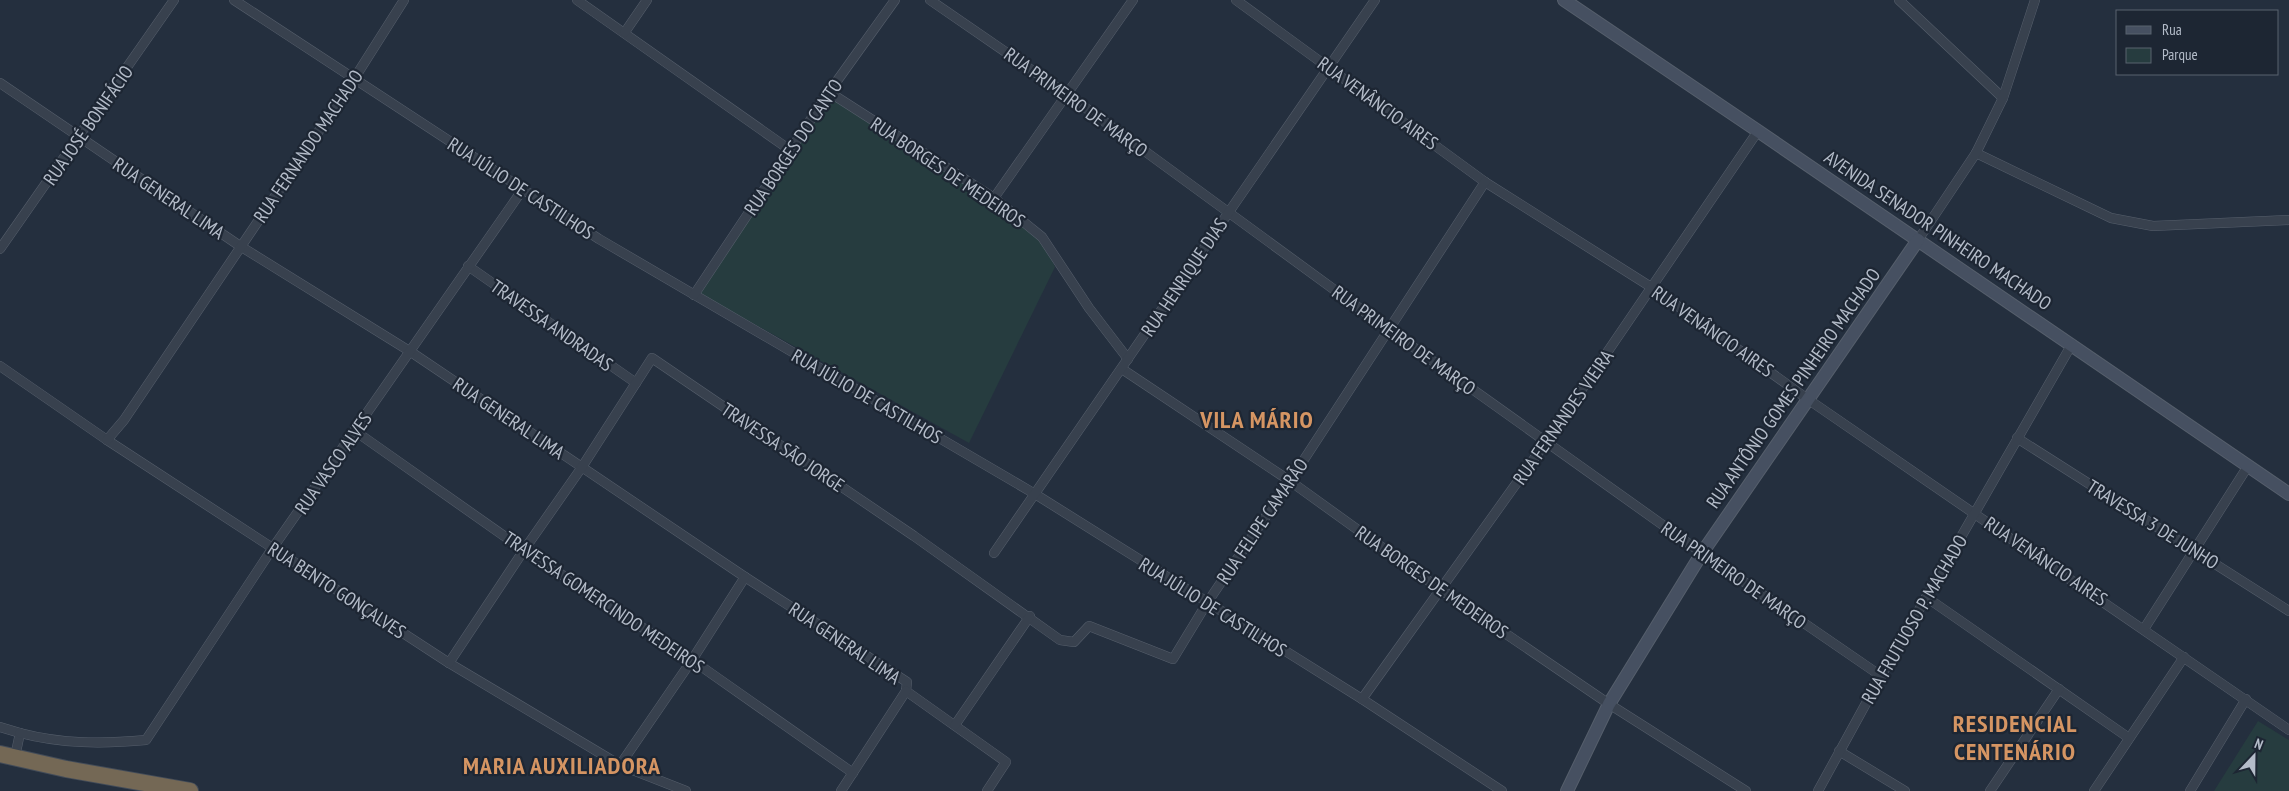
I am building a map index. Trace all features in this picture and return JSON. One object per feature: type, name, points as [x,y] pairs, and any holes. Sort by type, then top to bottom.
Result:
[{"type":"highway","points":[[7,755],[66,769],[190,791]]},
{"type":"main road","name":"AVENIDA SENADOR PINHEIRO MACHADO","points":[[1564,0],[1758,130],[2289,494]]},
{"type":"main road","name":"RUA ANTÔNIO GOMES PINHEIRO MACHADO","points":[[1567,791],[1609,704],[1702,553],[1918,240]]},
{"type":"street","name":"RUA JOSÉ BONIFÁCIO","points":[[0,249],[174,0]]},
{"type":"street","name":"RUA JÚLIO DE CASTILHOS","points":[[234,0],[599,239],[1035,494],[1362,699],[1502,791]]},
{"type":"street","points":[[577,0],[790,150]]},
{"type":"street","points":[[625,32],[648,0]]},
{"type":"street","name":"RUA BORGES DO CANTO","points":[[694,295],[829,92],[895,0]]},
{"type":"street","name":"RUA PRIMEIRO DE MARÇO","points":[[930,0],[1068,95],[1388,329],[1702,553],[1881,676]]},
{"type":"street","points":[[994,198],[1133,0]]},
{"type":"street","name":"RUA VENÂNCIO AIRES","points":[[1236,0],[1329,66],[1485,182],[1651,288],[1809,400],[2289,730]]},
{"type":"street","name":"RUA HENRIQUE DIAS","points":[[994,553],[1375,0]]},
{"type":"street","points":[[1899,0],[2003,98]]},
{"type":"street","name":"RUA ANTÔNIO GOMES PINHEIRO MACHADO","points":[[1918,240],[1976,153],[2003,98],[2035,0]]},
{"type":"street","name":"RUA FERNANDO MACHADO","points":[[107,440],[124,420],[354,79],[400,2]]},
{"type":"street","name":"RUA GENERAL LIMA","points":[[0,83],[240,246],[411,352],[745,578],[907,682],[906,691],[1006,762],[988,791]]},
{"type":"street","name":"RUA BORGES DE MEDEIROS","points":[[829,92],[994,198],[1042,237],[1089,308],[1128,358]]},
{"type":"street","name":"RUA FERNANDES VIEIRA","points":[[1362,699],[1546,442],[1758,130]]},
{"type":"street","points":[[1976,153],[2111,218],[2153,226],[2289,220]]},
{"type":"street","name":"RUA FELIPE CAMARÃO","points":[[1173,660],[1207,603],[1290,481],[1485,182]]},
{"type":"street","name":"RUA VASCO ALVES","points":[[20,733],[47,740],[85,743],[146,740],[272,549],[411,352],[523,188]]},
{"type":"street","name":"TRAVESSA ANDRADAS","points":[[468,266],[636,383]]},
{"type":"street","name":"RUA FRUTUOSO P. MACHADO","points":[[1818,791],[1974,512],[2072,344]]},
{"type":"street","name":"TRAVESSA SÃO JORGE","points":[[636,383],[652,358],[1030,616],[1060,640],[1074,642],[1089,626],[1173,660]]},
{"type":"street","name":"RUA BENTO GONÇALVES","points":[[0,366],[107,440],[272,549],[449,662],[620,765],[686,791]]},
{"type":"street","name":"RUA BORGES DE MEDEIROS","points":[[1122,369],[1290,481],[1440,589],[1609,704],[1746,791]]},
{"type":"street","points":[[449,662],[582,467],[636,383]]},
{"type":"street","name":"TRAVESSA GOMERCINDO MEDEIROS","points":[[355,431],[524,550],[692,660],[853,773]]},
{"type":"street","name":"TRAVESSA 3 DE JUNHO","points":[[2017,438],[2289,611]]},
{"type":"street","points":[[2144,629],[2248,466]]},
{"type":"street","points":[[620,765],[692,660],[745,578]]},
{"type":"street","points":[[1926,597],[2129,738]]},
{"type":"street","points":[[955,725],[1030,616]]},
{"type":"street","points":[[2094,791],[2184,657]]},
{"type":"street","points":[[1990,791],[2059,689]]},
{"type":"street","points":[[841,791],[906,691]]},
{"type":"street","points":[[2190,791],[2246,699]]},
{"type":"street","points":[[0,727],[20,733],[7,755]]},
{"type":"street","points":[[1839,751],[1905,791]]},
{"type":"green space","points":[[830,95],[994,200],[1042,239],[1055,267],[969,443],[700,294]]},
{"type":"green space","points":[[2258,721],[2289,740],[2289,791],[2214,791]]},
{"type":"district","name":"VILA MÁRIO","points":[[1257,420]]},
{"type":"district","name":"RESIDENCIAL CENTENÁRIO","points":[[2015,738]]},
{"type":"district","name":"MARIA AUXILIADORA","points":[[562,766]]}]
